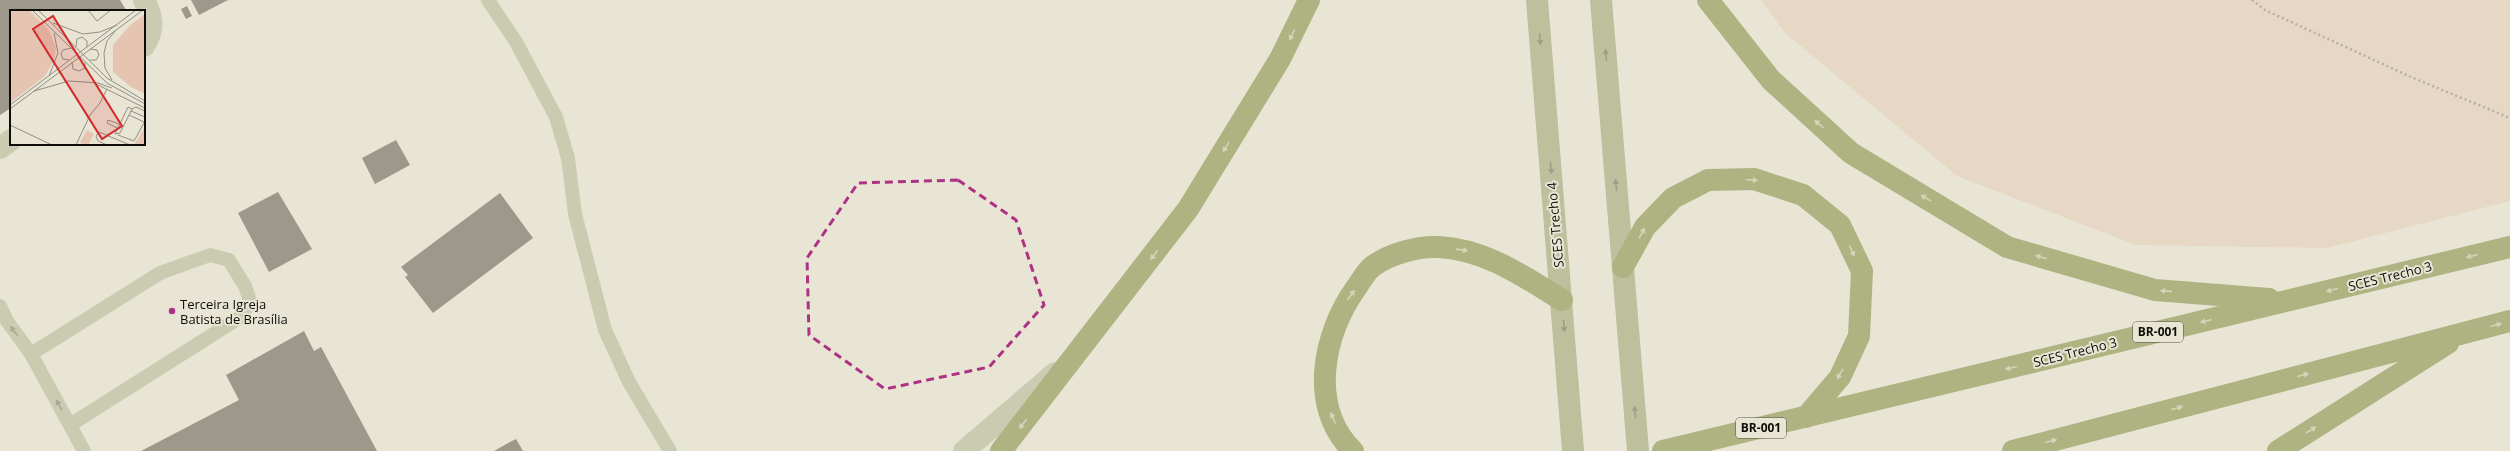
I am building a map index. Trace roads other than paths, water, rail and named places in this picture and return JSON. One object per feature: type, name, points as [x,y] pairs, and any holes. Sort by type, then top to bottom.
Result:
[{"type":"highway","points":[[1001,451],[1079,353],[1188,210],[1280,59],[1309,0]]},
{"type":"highway","points":[[1708,0],[1771,80],[1851,153],[2007,247],[2155,290],[2288,301]]},
{"type":"highway","points":[[1623,267],[1646,226],[1673,198],[1708,180],[1754,179],[1803,195],[1840,225],[1862,271],[1859,336],[1840,377],[1806,417]]},
{"type":"highway","name":"SCES Trecho 3","points":[[1663,451],[2510,247]]},
{"type":"highway","points":[[1353,451],[1343,441],[1326,401],[1325,358],[1342,307],[1372,267],[1401,252],[1430,248],[1472,251],[1509,268],[1562,300]]},
{"type":"highway","points":[[2013,451],[2510,321]]},
{"type":"highway","points":[[2278,451],[2466,332]]},
{"type":"main road","name":"SCES Trecho 4","points":[[1537,0],[1574,451]]},
{"type":"main road","points":[[1601,0],[1638,451]]},
{"type":"street","points":[[144,0],[152,14],[151,36],[145,45]]},
{"type":"street","points":[[0,148],[10,141]]},
{"type":"street","points":[[964,451],[1079,353]]},
{"type":"lane","points":[[488,0],[516,42],[556,117],[568,158],[575,214],[604,330],[629,382],[670,451]]},
{"type":"lane","points":[[31,354],[160,274],[210,255],[229,260],[245,286],[250,301],[242,316],[70,425]]},
{"type":"lane","points":[[0,306],[7,321],[31,354],[84,451]]},
{"type":"place","name":"Terceira Igreja Batista de Brasília","points":[[172,311]]}]
